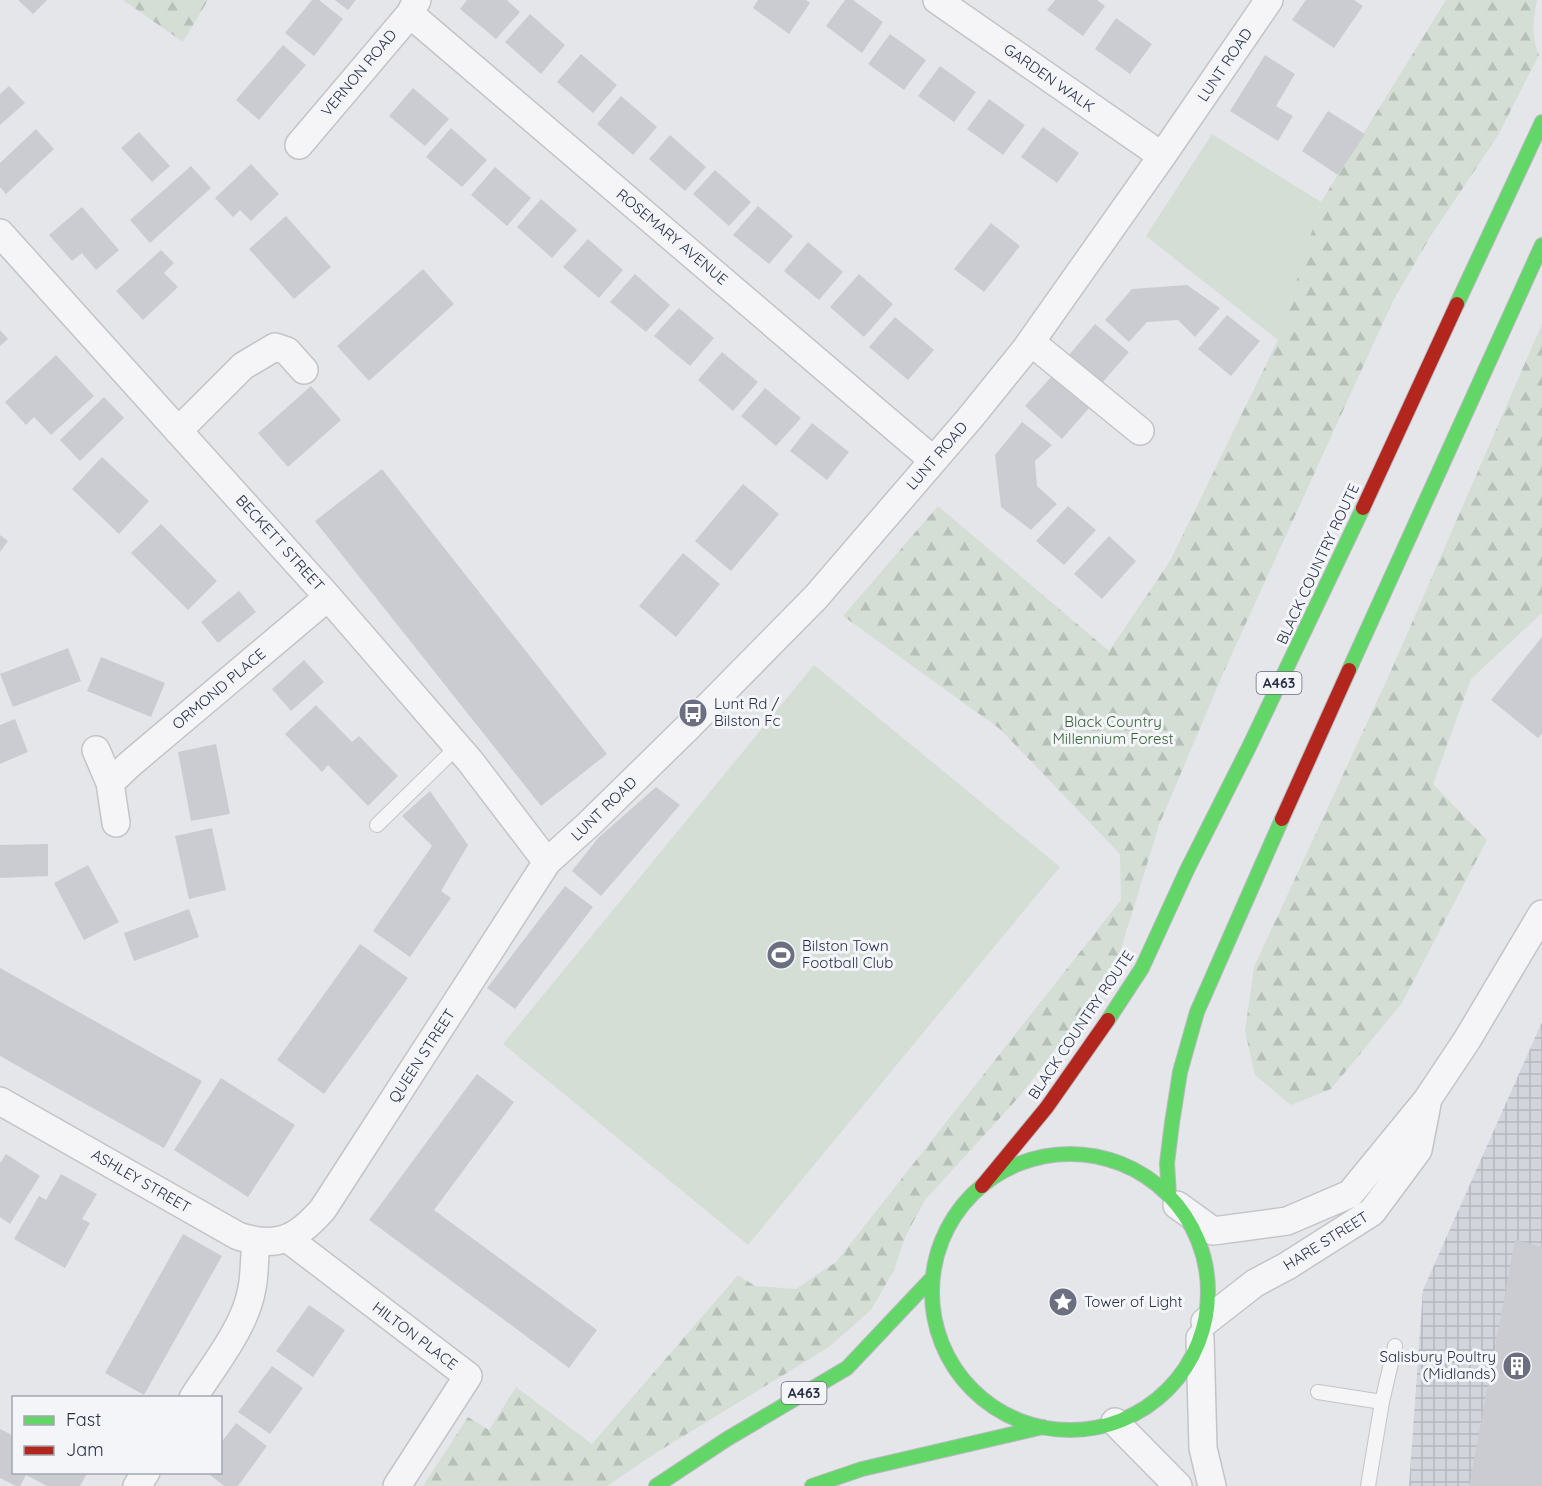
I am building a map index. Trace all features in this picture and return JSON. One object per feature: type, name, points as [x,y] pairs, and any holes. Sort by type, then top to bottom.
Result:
[{"type":"highway","name":"BLACK COUNTRY ROUTE","points":[[982,1186],[1047,1107],[1142,968],[1353,528],[1542,122]]},
{"type":"highway","points":[[1173,1200],[1167,1163],[1172,1123],[1180,1072],[1197,1012],[1305,767],[1542,245]]},
{"type":"highway","points":[[1060,1155],[1094,1156],[1127,1166],[1142,1174],[1173,1200],[1195,1233],[1206,1265],[1208,1286],[1202,1330],[1182,1373],[1163,1394],[1141,1410],[1115,1422],[1079,1429],[1043,1427],[1016,1418],[990,1404],[968,1385],[951,1361],[939,1334],[933,1306],[933,1277],[941,1243],[949,1227],[958,1212],[982,1186],[1011,1168],[1026,1162],[1060,1155]]},
{"type":"highway","name":"A463","points":[[656,1486],[727,1439],[847,1368],[933,1277]]},
{"type":"highway","points":[[812,1486],[862,1469],[1043,1427]]},
{"type":"street","name":"GARDEN WALK","points":[[937,0],[1162,156]]},
{"type":"street","name":"LUNT ROAD","points":[[547,862],[671,744],[816,597],[933,460],[1031,342],[1269,0]]},
{"type":"street","name":"VERNON ROAD","points":[[299,145],[413,7]]},
{"type":"street","name":"ROSEMARY AVENUE","points":[[413,7],[933,460]]},
{"type":"street","name":"BECKETT STREET","points":[[0,233],[328,597],[458,746],[547,862]]},
{"type":"street","points":[[1031,342],[1140,431]]},
{"type":"street","points":[[178,431],[243,366],[275,347],[287,351],[304,370]]},
{"type":"street","name":"ORMOND PLACE","points":[[110,783],[328,597]]},
{"type":"street","points":[[96,750],[110,783],[117,822]]},
{"type":"street","name":"QUEEN STREET","points":[[286,1238],[308,1226],[323,1209],[547,862]]},
{"type":"street","name":"HARE STREET","points":[[1173,1200],[1213,1231],[1287,1221],[1350,1194],[1427,1100],[1467,1040],[1542,914]]},
{"type":"street","name":"HARE STREET","points":[[1202,1330],[1255,1283],[1287,1266],[1372,1212],[1418,1150],[1427,1100]]},
{"type":"street","name":"ASHLEY STREET","points":[[0,1101],[238,1236],[256,1242],[275,1242],[286,1238]]},
{"type":"street","name":"HILTON PLACE","points":[[286,1238],[468,1376],[397,1486]]},
{"type":"street","points":[[194,1396],[244,1317],[253,1288],[253,1258],[256,1242]]},
{"type":"street","points":[[1202,1330],[1203,1448],[1212,1486]]},
{"type":"street","points":[[1115,1422],[1178,1486]]},
{"type":"lane","points":[[378,825],[458,746]]},
{"type":"lane","points":[[1368,1486],[1382,1402],[1395,1346]]},
{"type":"lane","points":[[1318,1392],[1382,1402]]},
{"type":"shaded area","points":[[1542,1022],[1542,1486],[1409,1486],[1423,1290]]},
{"type":"green space","points":[[123,0],[208,0],[183,42]]},
{"type":"green space","name":"Black Country Millennium Forest","points":[[1446,0],[1537,0],[1534,28],[1539,55],[1497,137],[1430,237],[1393,301],[1225,669],[1159,825],[1120,952],[1072,1027],[1019,1097],[925,1200],[906,1235],[894,1270],[871,1310],[829,1347],[651,1456],[607,1486],[423,1486],[468,1417],[489,1430],[516,1387],[592,1444],[738,1275],[755,1286],[796,1289],[836,1262],[1121,900],[1120,854],[1000,729],[843,616],[938,506],[1109,651],[1170,561],[1278,340],[1321,202]]},
{"type":"green space","points":[[1212,134],[1321,202],[1278,340],[1146,236]]},
{"type":"green space","points":[[1542,324],[1542,613],[1471,679],[1433,784],[1487,840],[1402,1003],[1331,1089],[1291,1105],[1255,1075],[1245,1031],[1254,967],[1390,673]]},
{"type":"green space","name":"Bilston Town Football Club","points":[[814,665],[1060,867],[748,1245],[503,1044]]},
{"type":"building","points":[[18,0],[47,0],[33,14]]},
{"type":"building","points":[[312,0],[319,0],[343,19],[314,56],[285,33]]},
{"type":"building","points":[[335,0],[356,0],[348,10]]},
{"type":"building","points":[[467,0],[507,0],[520,12],[496,39],[460,9]]},
{"type":"building","points":[[758,0],[806,0],[810,3],[789,34],[753,8]]},
{"type":"building","points":[[845,0],[853,0],[883,22],[862,53],[826,26]]},
{"type":"building","points":[[1055,0],[1097,0],[1105,6],[1083,36],[1047,10]]},
{"type":"building","points":[[1306,0],[1354,0],[1363,6],[1334,48],[1292,20]]},
{"type":"building","points":[[530,14],[565,45],[541,74],[505,42]]},
{"type":"building","points":[[1116,18],[1152,44],[1130,74],[1095,49]]},
{"type":"building","points":[[890,34],[926,60],[904,90],[868,64]]},
{"type":"building","points":[[283,45],[306,65],[259,120],[236,100]]},
{"type":"building","points":[[581,54],[617,85],[593,113],[557,82]]},
{"type":"building","points":[[1265,55],[1295,74],[1276,106],[1293,116],[1278,141],[1230,111]]},
{"type":"building","points":[[940,66],[976,92],[954,122],[918,96]]},
{"type":"building","points":[[9,86],[25,103],[0,125],[0,94]]},
{"type":"building","points":[[413,88],[449,119],[425,146],[389,116]]},
{"type":"building","points":[[621,96],[657,127],[633,155],[597,124]]},
{"type":"building","points":[[989,99],[1025,125],[1003,155],[967,129]]},
{"type":"building","points":[[1328,111],[1365,134],[1338,175],[1302,151]]},
{"type":"building","points":[[1043,127],[1079,153],[1057,183],[1021,157]]},
{"type":"building","points":[[451,128],[487,160],[462,187],[426,157]]},
{"type":"building","points":[[36,129],[54,149],[6,194],[0,187],[0,163]]},
{"type":"building","points":[[139,132],[170,166],[152,182],[121,148]]},
{"type":"building","points":[[670,135],[706,167],[685,191],[649,159]]},
{"type":"building","points":[[251,164],[279,194],[251,221],[240,210],[233,217],[215,198]]},
{"type":"building","points":[[191,166],[211,188],[150,243],[130,220]]},
{"type":"building","points":[[495,167],[531,198],[507,226],[471,195]]},
{"type":"building","points":[[715,170],[751,202],[729,226],[693,194]]},
{"type":"building","points":[[541,199],[577,230],[552,258],[517,227]]},
{"type":"building","points":[[758,206],[793,236],[769,264],[733,235]]},
{"type":"building","points":[[82,207],[119,250],[96,270],[82,253],[72,261],[49,235]]},
{"type":"building","points":[[286,216],[331,267],[294,299],[249,249]]},
{"type":"building","points":[[991,223],[1020,246],[984,292],[954,269]]},
{"type":"building","points":[[588,239],[623,270],[599,298],[563,267]]},
{"type":"building","points":[[808,242],[843,272],[819,300],[784,271]]},
{"type":"building","points":[[161,250],[174,263],[164,273],[178,287],[143,320],[116,291]]},
{"type":"building","points":[[423,269],[454,304],[369,381],[337,346]]},
{"type":"building","points":[[635,274],[670,305],[646,332],[610,302]]},
{"type":"building","points":[[859,274],[893,304],[864,337],[830,307]]},
{"type":"building","points":[[1187,285],[1220,308],[1195,337],[1178,320],[1147,322],[1129,342],[1105,320],[1132,289]]},
{"type":"building","points":[[679,308],[714,338],[690,366],[654,336]]},
{"type":"building","points":[[1227,315],[1260,341],[1231,376],[1198,349]]},
{"type":"building","points":[[895,317],[934,350],[908,380],[869,347]]},
{"type":"building","points":[[1095,324],[1129,352],[1102,383],[1069,355]]},
{"type":"building","points":[[0,330],[8,339],[0,346]]},
{"type":"building","points":[[722,352],[758,382],[733,411],[698,380]]},
{"type":"building","points":[[56,355],[94,396],[51,435],[34,417],[26,425],[5,402]]},
{"type":"building","points":[[1052,376],[1089,408],[1062,439],[1025,406]]},
{"type":"building","points":[[311,386],[341,420],[288,467],[258,433]]},
{"type":"building","points":[[765,388],[801,418],[776,446],[741,416]]},
{"type":"building","points":[[104,397],[124,418],[80,461],[60,440]]},
{"type":"building","points":[[1022,422],[1052,445],[1035,461],[1037,486],[1057,504],[1031,530],[1001,507],[995,455]]},
{"type":"building","points":[[812,423],[849,452],[827,480],[790,451]]},
{"type":"building","points":[[102,457],[149,501],[119,534],[72,489]]},
{"type":"building","points":[[382,469],[607,754],[541,806],[315,521]]},
{"type":"building","points":[[743,484],[779,514],[731,571],[695,541]]},
{"type":"building","points":[[1068,506],[1096,530],[1064,565],[1036,541]]},
{"type":"building","points":[[161,524],[217,581],[188,610],[131,553]]},
{"type":"building","points":[[0,535],[8,541],[0,552]]},
{"type":"building","points":[[1109,536],[1136,561],[1102,599],[1074,574]]},
{"type":"building","points":[[683,553],[720,584],[676,637],[639,606]]},
{"type":"building","points":[[239,591],[256,612],[218,643],[201,622]]},
{"type":"building","points":[[1542,637],[1542,734],[1538,738],[1491,700]]},
{"type":"building","points":[[68,648],[81,681],[13,707],[0,674]]},
{"type":"building","points":[[101,657],[165,683],[151,717],[87,691]]},
{"type":"building","points":[[304,660],[324,682],[291,711],[272,689]]},
{"type":"building","points":[[316,705],[352,742],[359,736],[398,776],[368,806],[328,765],[322,772],[285,734]]},
{"type":"building","points":[[15,719],[28,752],[0,764],[0,725]]},
{"type":"building","points":[[216,744],[230,814],[191,821],[178,752]]},
{"type":"building","points":[[656,787],[680,805],[601,896],[572,871],[598,838]]},
{"type":"building","points":[[430,791],[468,845],[441,891],[451,898],[410,957],[373,931],[432,846],[402,816]]},
{"type":"building","points":[[212,828],[226,890],[189,899],[175,836]]},
{"type":"building","points":[[48,844],[48,876],[0,878],[0,845]]},
{"type":"building","points":[[88,865],[119,922],[84,940],[54,883]]},
{"type":"building","points":[[565,886],[593,907],[515,1009],[487,988]]},
{"type":"building","points":[[189,909],[199,937],[134,961],[124,933]]},
{"type":"building","points":[[360,944],[408,978],[324,1094],[277,1060]]},
{"type":"building","points":[[0,968],[202,1081],[164,1148],[0,1056]]},
{"type":"building","points":[[477,1074],[514,1102],[434,1210],[597,1330],[569,1368],[369,1220]]},
{"type":"building","points":[[221,1078],[295,1125],[248,1197],[174,1150]]},
{"type":"building","points":[[6,1154],[40,1176],[10,1224],[0,1217],[0,1163]]},
{"type":"building","points":[[61,1174],[97,1194],[82,1219],[90,1223],[65,1268],[14,1239],[39,1196],[46,1200]]},
{"type":"building","points":[[183,1234],[222,1256],[144,1395],[105,1373]]},
{"type":"building","name":"Salisbury Poultry (Midlands)","points":[[1515,1240],[1542,1247],[1542,1486],[1469,1486]]},
{"type":"building","points":[[309,1305],[345,1330],[313,1377],[276,1351]]},
{"type":"building","points":[[272,1366],[303,1388],[270,1434],[238,1412]]},
{"type":"building","points":[[236,1423],[267,1446],[238,1486],[224,1486],[209,1474],[222,1474],[222,1441]]},
{"type":"building","points":[[0,1429],[12,1435],[12,1474],[87,1474],[80,1486],[47,1486],[26,1475],[20,1486],[16,1486],[0,1478]]},
{"type":"traffic: fast","points":[[1457,304],[1542,122]]},
{"type":"traffic: fast","points":[[1349,670],[1542,245]]},
{"type":"traffic: fast","points":[[1108,1020],[1142,968],[1187,870],[1249,747],[1363,508]]},
{"type":"traffic: fast","points":[[1169,1195],[1167,1163],[1172,1123],[1180,1072],[1197,1012],[1282,819]]},
{"type":"traffic: fast","points":[[1070,1154],[1097,1157],[1123,1165],[1146,1178],[1167,1195],[1184,1216],[1197,1239],[1205,1265],[1208,1292],[1205,1319],[1197,1345],[1184,1368],[1167,1389],[1146,1406],[1123,1419],[1097,1427],[1070,1430],[1043,1427],[1017,1419],[994,1406],[973,1389],[956,1368],[943,1345],[935,1319],[932,1292],[935,1265],[943,1239],[956,1216],[973,1195],[994,1178],[1017,1165],[1043,1157],[1070,1154]]},
{"type":"traffic: fast","points":[[656,1486],[727,1439],[847,1368],[933,1277]]},
{"type":"traffic: fast","points":[[812,1486],[862,1469],[1043,1427]]},
{"type":"traffic: jam","points":[[1363,508],[1457,304]]},
{"type":"traffic: jam","points":[[1282,819],[1349,670]]},
{"type":"traffic: jam","points":[[982,1186],[1047,1107],[1108,1020]]},
{"type":"place","name":"Lunt Rd / Bilston Fc","points":[[693,713]]},
{"type":"place","name":"Bilston Town Football Club","points":[[781,955]]},
{"type":"place","name":"Tower of Light","points":[[1063,1302]]},
{"type":"place","name":"Salisbury Poultry (Midlands)","points":[[1517,1366]]}]
